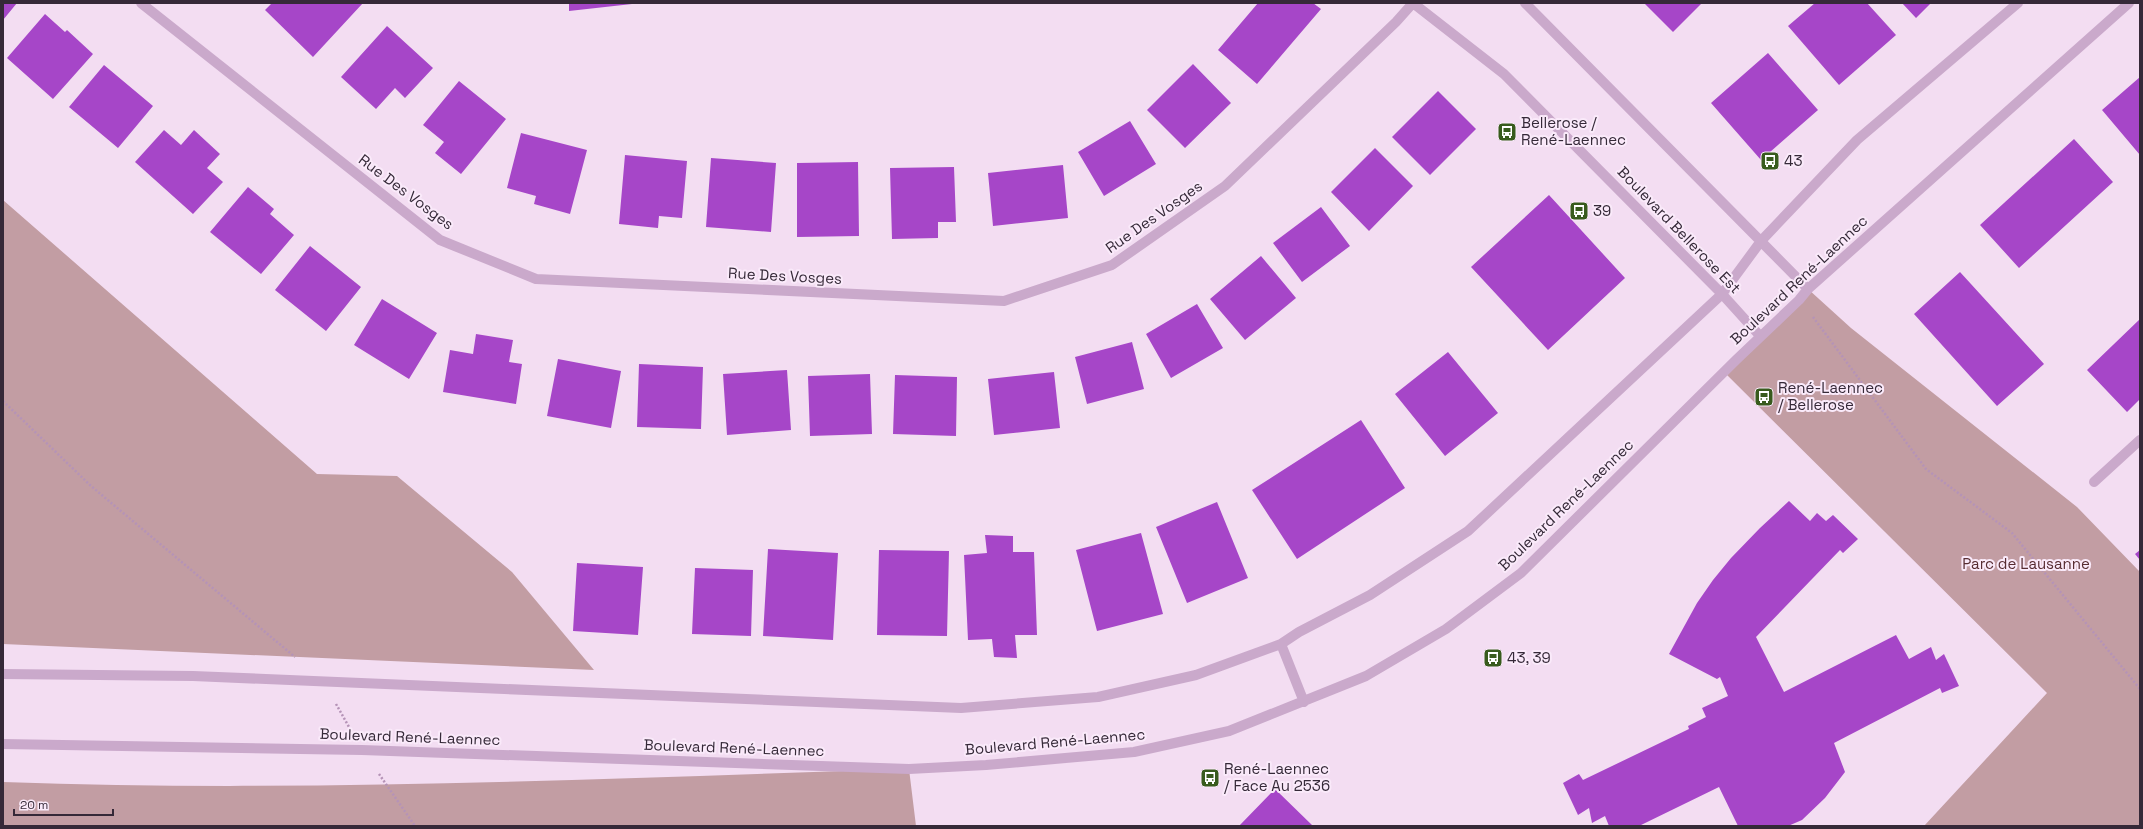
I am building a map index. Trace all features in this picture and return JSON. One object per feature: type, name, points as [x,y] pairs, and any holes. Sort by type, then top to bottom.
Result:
[{"type":"street","name":"Rue Des Vosges","points":[[141,3],[440,240],[536,279],[1004,301],[1112,265],[1225,186],[1396,22],[1413,3]]},
{"type":"street","name":"Boulevard Bellerose Est","points":[[1413,3],[1504,74],[1722,294],[1760,336]]},
{"type":"street","points":[[1525,3],[1808,289]]},
{"type":"street","points":[[3,674],[193,676],[961,708],[1098,697],[1196,675],[1281,644],[1299,632],[1370,595],[1468,531],[1722,294],[1761,241],[1857,140],[2018,3]]},
{"type":"street","name":"Boulevard René-Laennec","points":[[3,744],[362,750],[909,769],[986,765],[1134,752],[1229,731],[1366,676],[1446,629],[1521,573],[1760,336],[1799,300],[1808,289],[2129,3]]},
{"type":"street","points":[[2094,482],[2140,440]]},
{"type":"street","points":[[1281,644],[1304,702]]},
{"type":"path","points":[[1799,300],[1819,324],[1926,469],[2012,533],[2140,689]]},
{"type":"path","points":[[3,401],[91,486],[260,626],[323,681],[362,750],[415,826]]},
{"type":"green space","points":[[3,200],[317,474],[397,476],[512,572],[594,670],[3,644]]},
{"type":"green space","name":"Parc de Lausanne","points":[[1808,289],[1851,328],[2077,507],[2140,572],[2140,826],[1924,826],[2047,693],[1724,372]]},
{"type":"green space","points":[[909,769],[916,826],[3,826],[3,782],[116,785],[343,785],[569,780]]},
{"type":"building","points":[[3,3],[17,3],[3,20]]},
{"type":"building","points":[[272,3],[363,3],[313,57],[265,10]]},
{"type":"building","points":[[569,3],[632,3],[632,4],[569,11]]},
{"type":"building","points":[[1258,3],[1313,3],[1321,9],[1257,84],[1218,50]]},
{"type":"building","points":[[1644,3],[1702,3],[1673,32]]},
{"type":"building","points":[[1815,3],[1867,3],[1896,35],[1839,85],[1788,26]]},
{"type":"building","points":[[1902,3],[1931,3],[1916,18]]},
{"type":"building","points":[[45,14],[65,32],[67,30],[93,54],[53,99],[7,58]]},
{"type":"building","points":[[387,26],[433,68],[405,98],[395,88],[376,109],[341,77]]},
{"type":"building","points":[[1768,53],[1818,110],[1761,160],[1711,103]]},
{"type":"building","points":[[1193,64],[1231,103],[1185,148],[1147,110]]},
{"type":"building","points":[[104,65],[153,106],[118,148],[69,107]]},
{"type":"building","points":[[2140,77],[2140,155],[2102,110]]},
{"type":"building","points":[[459,81],[506,119],[461,174],[435,153],[444,142],[423,125]]},
{"type":"building","points":[[1438,91],[1476,129],[1430,175],[1392,137]]},
{"type":"building","points":[[1130,121],[1156,164],[1104,196],[1078,152]]},
{"type":"building","points":[[164,130],[181,145],[194,130],[220,154],[207,168],[223,182],[193,214],[135,162]]},
{"type":"building","points":[[521,133],[587,150],[570,214],[534,204],[536,196],[507,188]]},
{"type":"building","points":[[2074,139],[2113,182],[2019,268],[1980,225]]},
{"type":"building","points":[[1375,148],[1413,186],[1369,231],[1331,192]]},
{"type":"building","points":[[625,155],[687,161],[682,218],[659,216],[658,228],[619,224]]},
{"type":"building","points":[[711,158],[776,163],[771,232],[706,227]]},
{"type":"building","points":[[858,162],[859,236],[797,237],[797,163]]},
{"type":"building","points":[[1063,165],[1068,218],[993,226],[988,173]]},
{"type":"building","points":[[954,167],[956,222],[938,222],[938,238],[892,239],[890,168]]},
{"type":"building","points":[[248,187],[274,209],[270,214],[294,235],[261,274],[210,232]]},
{"type":"building","points":[[1549,195],[1625,278],[1548,350],[1471,267]]},
{"type":"building","points":[[1321,207],[1350,246],[1302,282],[1273,243]]},
{"type":"building","points":[[310,246],[361,287],[326,331],[275,290]]},
{"type":"building","points":[[1261,256],[1296,298],[1245,340],[1210,299]]},
{"type":"building","points":[[1960,272],[2044,364],[1997,406],[1914,314]]},
{"type":"building","points":[[382,299],[437,333],[409,379],[354,345]]},
{"type":"building","points":[[1197,304],[1223,348],[1171,378],[1146,334]]},
{"type":"building","points":[[2140,319],[2140,399],[2127,412],[2087,370]]},
{"type":"building","points":[[476,334],[513,340],[509,362],[522,364],[516,404],[443,392],[450,350],[473,354]]},
{"type":"building","points":[[1132,342],[1144,389],[1087,404],[1075,357]]},
{"type":"building","points":[[1448,352],[1498,413],[1445,456],[1395,394]]},
{"type":"building","points":[[558,359],[621,371],[611,428],[547,416]]},
{"type":"building","points":[[639,364],[703,367],[701,429],[637,427]]},
{"type":"building","points":[[787,370],[791,430],[727,435],[723,374]]},
{"type":"building","points":[[1054,372],[1060,428],[994,435],[988,379]]},
{"type":"building","points":[[870,374],[872,434],[810,436],[808,376]]},
{"type":"building","points":[[895,375],[957,377],[956,436],[893,434]]},
{"type":"building","points":[[1361,420],[1405,488],[1297,559],[1252,490]]},
{"type":"building","points":[[1789,501],[1810,521],[1817,513],[1826,521],[1833,515],[1858,539],[1843,553],[1840,550],[1756,637],[1784,692],[1896,635],[1909,659],[1931,647],[1936,660],[1944,654],[1959,686],[1942,693],[1940,688],[1834,743],[1845,772],[1825,798],[1802,820],[1788,826],[1738,826],[1719,787],[1639,826],[1609,826],[1605,816],[1592,823],[1589,808],[1578,815],[1563,783],[1579,774],[1583,780],[1689,729],[1688,726],[1706,717],[1702,708],[1728,696],[1720,677],[1717,679],[1669,654],[1697,603],[1713,580],[1731,558]]},
{"type":"building","points":[[1217,502],[1248,578],[1187,603],[1156,527]]},
{"type":"building","points":[[1141,533],[1163,614],[1097,631],[1076,550]]},
{"type":"building","points":[[985,535],[1013,536],[1013,552],[1034,552],[1037,635],[1015,635],[1017,658],[994,657],[992,639],[968,640],[964,555],[987,553]]},
{"type":"building","points":[[768,549],[838,553],[833,640],[763,636]]},
{"type":"building","points":[[879,550],[949,551],[947,636],[877,635]]},
{"type":"building","points":[[2140,550],[2140,560],[2135,554]]},
{"type":"building","points":[[577,563],[643,567],[638,635],[573,631]]},
{"type":"building","points":[[695,568],[753,570],[751,636],[692,634]]},
{"type":"building","points":[[1275,789],[1313,826],[1239,826]]},
{"type":"place","name":"Bellerose / René-Laennec","points":[[1507,132]]},
{"type":"place","name":"43","points":[[1770,161]]},
{"type":"place","name":"39","points":[[1579,211]]},
{"type":"place","name":"René-Laennec / Bellerose","points":[[1764,397]]},
{"type":"place","name":"43, 39","points":[[1493,658]]},
{"type":"place","name":"René-Laennec / Face Au 2536","points":[[1210,778]]}]
